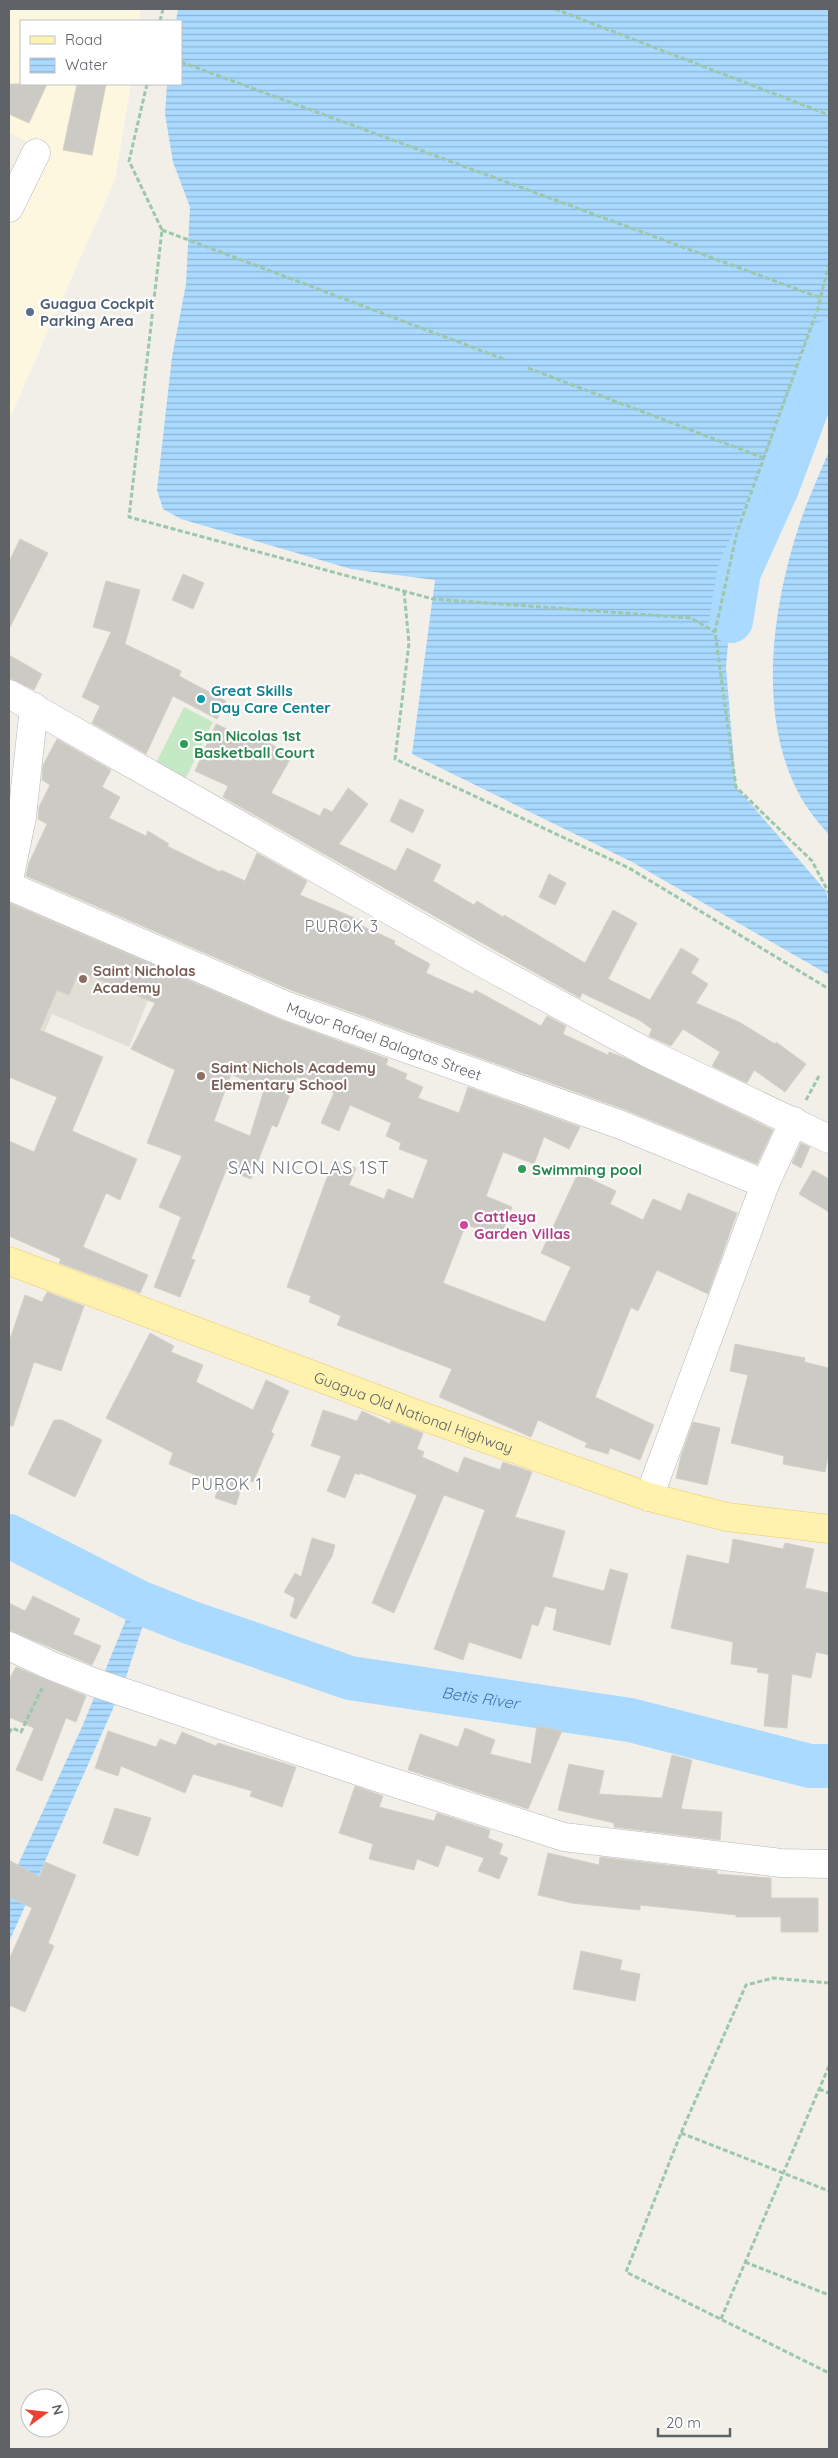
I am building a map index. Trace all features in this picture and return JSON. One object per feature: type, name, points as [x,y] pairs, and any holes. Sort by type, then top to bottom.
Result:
[{"type":"main road","name":"Guagua Old National Highway","points":[[9,1261],[412,1412],[649,1497],[727,1517],[829,1529]]},
{"type":"street","points":[[9,208],[36,153]]},
{"type":"street","points":[[9,694],[646,1052],[829,1139]]},
{"type":"street","points":[[9,880],[22,817],[34,707]]},
{"type":"street","name":"Mayor Rafael Balagtas Street","points":[[9,886],[287,1006],[621,1125],[764,1184]]},
{"type":"street","points":[[649,1497],[764,1184],[794,1121]]},
{"type":"street","points":[[9,1646],[93,1682],[564,1837],[781,1863],[829,1864]]},
{"type":"path","points":[[555,9],[829,115]]},
{"type":"path","points":[[182,62],[821,298]]},
{"type":"path","points":[[147,85],[128,161],[162,230],[130,518],[433,599],[691,618],[715,632]]},
{"type":"path","points":[[162,230],[506,360]]},
{"type":"path","points":[[829,264],[821,298],[737,532],[715,632],[736,787],[812,861],[829,893]]},
{"type":"path","points":[[528,368],[764,458]]},
{"type":"path","points":[[404,591],[409,643],[395,758],[629,868],[829,988]]},
{"type":"path","points":[[9,1732],[12,1728],[21,1732],[52,1666]]},
{"type":"path","points":[[829,1983],[773,1978],[746,1984],[680,2133],[626,2272],[829,2373]]},
{"type":"path","points":[[720,2319],[829,2066]]},
{"type":"path","points":[[820,2089],[829,2093]]},
{"type":"path","points":[[680,2133],[829,2191]]},
{"type":"path","points":[[745,2262],[829,2295]]},
{"type":"shaded area","name":"Guagua Cockpit Parking Area","points":[[9,9],[140,9],[139,20],[20,20],[20,85],[131,85],[115,180],[9,420],[9,205],[37,147],[9,133]]},
{"type":"shaded area","name":"Saint Nicholas Academy","points":[[9,890],[166,956],[129,1047],[52,1014],[45,1031],[26,1023],[9,1064],[9,1005],[30,1014],[31,1012],[9,1003]]},
{"type":"green space","name":"San Nicolas 1st Basketball Court","points":[[184,707],[213,722],[184,782],[154,767]]},
{"type":"water","points":[[178,9],[829,9],[829,327],[774,484],[734,571],[726,667],[736,787],[826,891],[829,905],[829,975],[632,862],[412,754],[435,580],[351,569],[181,519],[163,509],[157,490],[172,357],[186,284],[190,207],[173,162],[165,114],[167,85],[182,85],[182,20],[176,20]]},
{"type":"water","points":[[829,451],[829,835],[801,798],[785,762],[777,730],[773,663],[781,595],[788,563],[804,512]]},
{"type":"water","points":[[138,1610],[143,1625],[123,1686],[9,1942],[9,1884],[82,1727],[127,1617]]},
{"type":"building","points":[[9,84],[47,85],[29,123],[9,114]]},
{"type":"building","points":[[77,85],[106,85],[92,155],[63,150]]},
{"type":"building","points":[[20,539],[48,553],[9,629],[9,562]]},
{"type":"building","points":[[183,574],[204,583],[193,609],[172,600]]},
{"type":"building","points":[[106,581],[140,590],[125,644],[181,671],[179,676],[226,701],[217,719],[173,696],[146,754],[92,723],[100,706],[82,697],[111,632],[93,627]]},
{"type":"building","points":[[9,655],[42,674],[34,690],[9,678]]},
{"type":"building","points":[[216,724],[249,739],[253,734],[292,756],[271,793],[320,816],[324,808],[332,812],[348,788],[368,804],[339,844],[396,871],[407,848],[441,865],[433,881],[474,905],[477,901],[503,917],[504,915],[585,963],[613,910],[637,923],[608,979],[650,1000],[681,948],[699,959],[691,973],[708,984],[696,1003],[739,1022],[775,1044],[776,1042],[806,1064],[785,1092],[754,1070],[747,1083],[712,1066],[720,1052],[683,1029],[671,1046],[649,1036],[652,1029],[639,1020],[582,993],[580,998],[223,797],[228,786],[195,771]]},
{"type":"building","points":[[57,739],[111,770],[102,787],[120,797],[109,818],[146,836],[148,831],[169,844],[167,846],[220,872],[221,870],[245,881],[257,853],[307,881],[300,895],[362,921],[360,925],[395,941],[394,944],[430,964],[426,973],[473,994],[475,990],[541,1026],[547,1016],[566,1026],[563,1034],[608,1055],[609,1052],[625,1058],[773,1130],[757,1164],[626,1110],[293,991],[26,876],[29,863],[47,824],[38,819],[39,807],[50,785],[42,780],[43,765]]},
{"type":"building","points":[[400,799],[424,810],[413,833],[390,821]]},
{"type":"building","points":[[549,874],[566,883],[555,905],[539,897]]},
{"type":"building","points":[[9,903],[281,1020],[388,1059],[386,1065],[407,1074],[405,1079],[423,1087],[418,1098],[459,1113],[468,1087],[580,1127],[569,1149],[544,1137],[534,1164],[503,1152],[486,1196],[512,1207],[502,1233],[495,1230],[492,1235],[466,1224],[443,1283],[545,1322],[571,1267],[541,1253],[578,1173],[616,1191],[610,1204],[643,1220],[653,1199],[681,1211],[688,1193],[737,1213],[708,1294],[657,1270],[638,1311],[631,1307],[595,1397],[654,1425],[640,1460],[610,1448],[608,1454],[585,1447],[587,1443],[538,1420],[531,1437],[439,1397],[452,1369],[337,1325],[341,1316],[309,1302],[311,1296],[287,1287],[333,1161],[356,1168],[349,1185],[384,1199],[388,1189],[413,1199],[428,1160],[399,1149],[401,1143],[386,1136],[391,1123],[350,1105],[339,1131],[321,1123],[334,1093],[297,1077],[277,1127],[272,1125],[251,1179],[226,1170],[191,1259],[195,1260],[180,1297],[154,1287],[181,1217],[159,1207],[182,1156],[147,1143],[175,1070],[131,1049],[155,1003],[79,971],[69,995],[57,990],[40,1030],[103,1057],[72,1131],[137,1159],[120,1200],[106,1193],[83,1247],[148,1275],[140,1293],[59,1263],[61,1259],[9,1236],[9,1141],[34,1152],[57,1097],[9,1077]],"holes":[[[231,1074],[264,1090],[250,1136],[214,1121]]]},
{"type":"building","points":[[801,1143],[810,1147],[801,1168],[792,1163]]},
{"type":"building","points":[[813,1170],[829,1179],[829,1212],[799,1194]]},
{"type":"building","points":[[47,1292],[84,1306],[61,1371],[34,1362],[13,1426],[9,1426],[9,1342],[25,1295],[42,1302]]},
{"type":"building","points":[[150,1333],[174,1346],[171,1352],[203,1365],[196,1382],[253,1410],[266,1380],[289,1391],[271,1432],[274,1434],[253,1482],[244,1478],[236,1505],[215,1498],[219,1485],[169,1464],[173,1453],[106,1418]]},
{"type":"building","points":[[735,1344],[805,1358],[804,1362],[829,1368],[829,1452],[825,1472],[783,1464],[784,1456],[731,1443],[748,1375],[730,1371]]},
{"type":"building","points":[[323,1410],[357,1421],[362,1411],[390,1424],[391,1421],[423,1433],[417,1449],[424,1452],[422,1457],[458,1473],[464,1457],[500,1470],[503,1462],[532,1472],[515,1517],[565,1531],[552,1577],[604,1591],[610,1569],[628,1574],[610,1645],[553,1630],[557,1609],[545,1606],[538,1626],[532,1624],[521,1659],[469,1642],[463,1660],[434,1649],[485,1510],[444,1495],[394,1613],[372,1603],[417,1495],[360,1473],[359,1475],[355,1473],[345,1498],[327,1491],[341,1456],[311,1446]]},
{"type":"building","points":[[54,1420],[62,1420],[102,1440],[75,1497],[28,1474]]},
{"type":"building","points":[[693,1422],[720,1428],[707,1485],[676,1478],[681,1456]]},
{"type":"building","points":[[312,1538],[335,1545],[332,1556],[296,1619],[290,1616],[295,1598],[284,1592],[295,1573],[301,1577]]},
{"type":"building","points":[[733,1539],[783,1549],[785,1543],[814,1549],[805,1588],[829,1593],[829,1655],[816,1652],[811,1678],[792,1674],[787,1728],[764,1726],[769,1674],[757,1672],[758,1668],[731,1664],[733,1642],[671,1628],[687,1555],[729,1564]]},
{"type":"building","points":[[33,1596],[80,1619],[73,1634],[101,1646],[92,1665],[9,1630],[9,1603],[25,1611]]},
{"type":"building","points":[[16,1667],[86,1696],[76,1722],[66,1718],[42,1781],[16,1770],[34,1728],[9,1717],[9,1680]]},
{"type":"building","points":[[537,1726],[562,1731],[528,1809],[408,1770],[420,1734],[458,1747],[465,1728],[495,1740],[490,1754],[531,1764]]},
{"type":"building","points":[[108,1731],[156,1747],[160,1739],[176,1745],[182,1732],[216,1746],[218,1743],[296,1767],[282,1807],[250,1796],[252,1791],[193,1774],[185,1793],[121,1766],[118,1776],[95,1768]]},
{"type":"building","points":[[672,1755],[692,1760],[681,1809],[722,1812],[720,1840],[614,1827],[614,1823],[558,1810],[569,1764],[604,1771],[599,1794],[662,1798]]},
{"type":"building","points":[[355,1786],[383,1796],[379,1807],[434,1821],[437,1813],[490,1830],[488,1838],[503,1844],[499,1854],[508,1858],[499,1879],[478,1871],[484,1858],[446,1845],[438,1867],[417,1859],[414,1870],[369,1859],[373,1844],[339,1833]]},
{"type":"building","points":[[115,1808],[151,1818],[138,1856],[103,1843]]},
{"type":"building","points":[[548,1853],[599,1865],[600,1857],[717,1871],[717,1874],[771,1878],[771,1898],[818,1898],[818,1932],[781,1932],[781,1917],[736,1917],[736,1915],[640,1905],[640,1910],[571,1903],[538,1895]]},
{"type":"building","points":[[9,1860],[39,1877],[45,1862],[76,1875],[48,1943],[54,1946],[25,2012],[9,2005],[9,1960],[32,1908],[9,1897]]},
{"type":"building","points":[[581,1951],[622,1960],[620,1970],[640,1974],[635,2001],[573,1989]]},
{"type":"waterway","points":[[731,621],[739,572],[777,488],[813,392],[829,342]]},
{"type":"waterway","name":"Betis River","points":[[9,1536],[141,1603],[189,1622],[350,1678],[630,1720],[810,1766],[829,1766]]},
{"type":"place","name":"Guagua Cockpit Parking Area","points":[[30,312]]},
{"type":"place","name":"Great Skills Day Care Center","points":[[201,699]]},
{"type":"place","name":"San Nicolas 1st Basketball Court","points":[[184,744]]},
{"type":"place","name":"Saint Nicholas Academy","points":[[83,979]]},
{"type":"place","name":"Saint Nichols Academy Elementary School","points":[[201,1076]]},
{"type":"place","name":"Swimming pool","points":[[522,1169]]},
{"type":"place","name":"Cattleya Garden Villas","points":[[464,1225]]},
{"type":"district","name":"PUROK 3","points":[[342,926]]},
{"type":"district","name":"SAN NICOLAS 1ST","points":[[309,1167]]},
{"type":"district","name":"PUROK 1","points":[[227,1484]]}]
